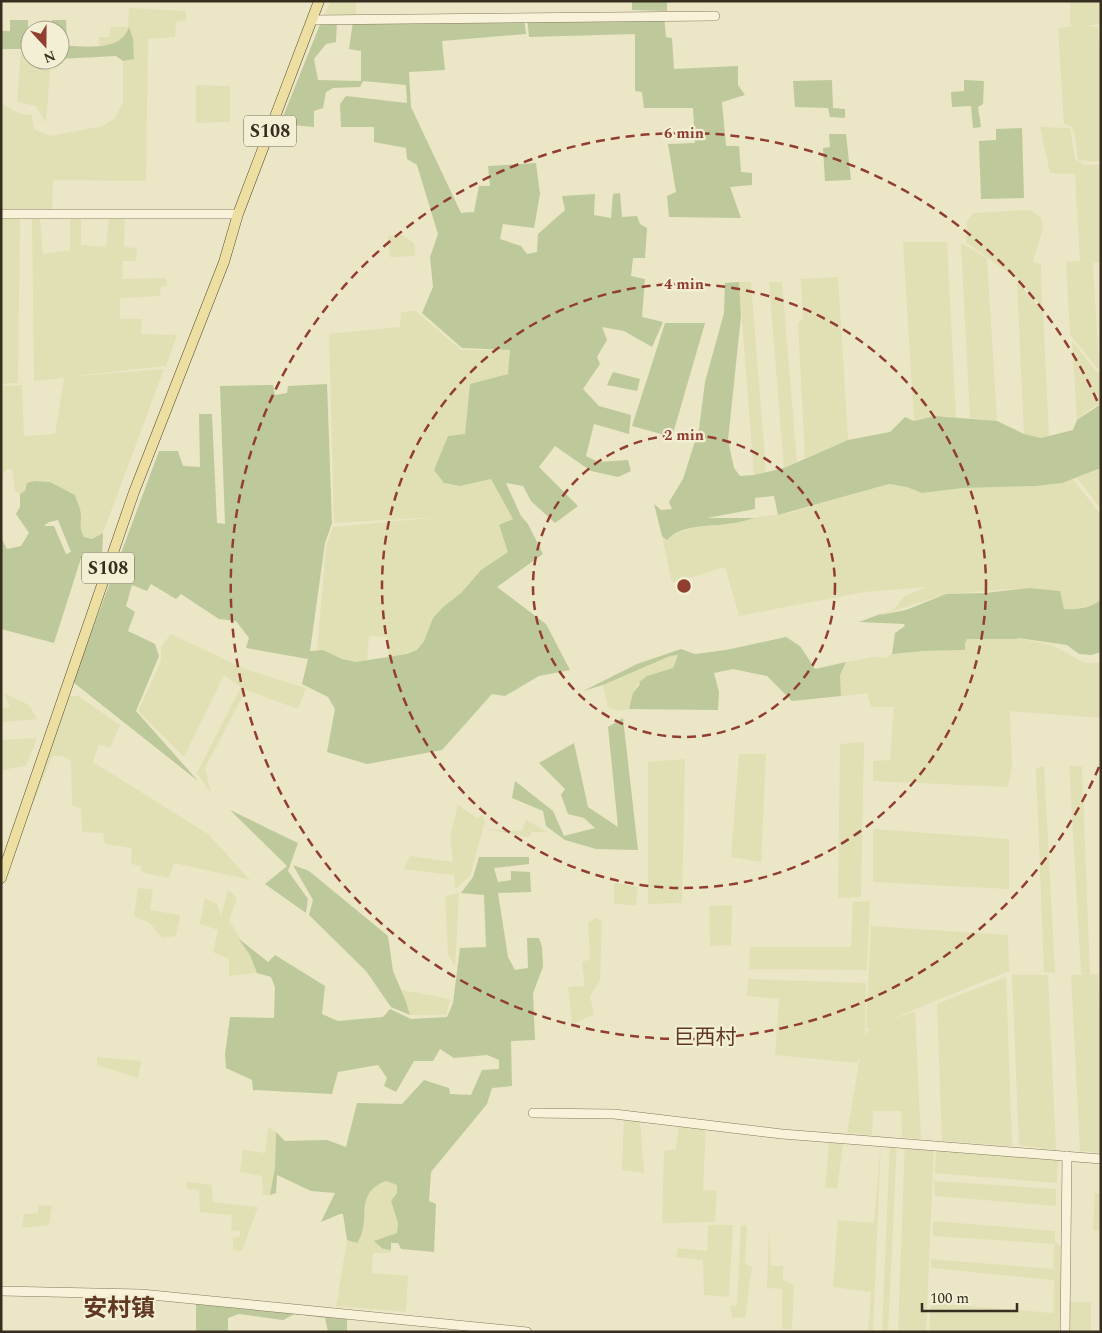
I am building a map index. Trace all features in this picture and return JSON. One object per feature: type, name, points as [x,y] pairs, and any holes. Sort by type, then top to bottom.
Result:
[{"type":"main road","name":"S108","points":[[1,878],[134,492],[224,262],[238,214],[319,1]]},
{"type":"street","points":[[312,20],[715,16]]},
{"type":"street","points":[[1,214],[238,214]]},
{"type":"street","points":[[533,1113],[614,1114],[782,1134],[1101,1159]]},
{"type":"street","points":[[1065,1332],[1067,1156]]},
{"type":"street","points":[[1,1291],[141,1294],[526,1332]]},
{"type":"green space","points":[[331,1],[356,1],[356,14],[324,15]]},
{"type":"green space","points":[[632,1],[667,1],[667,11],[632,10]]},
{"type":"green space","points":[[1070,1],[1100,1],[1101,24],[1084,26],[1098,27],[1101,68],[1101,162],[1078,160],[1075,135],[1071,126],[1064,124],[1058,28],[1074,26],[1070,25]]},
{"type":"green space","points":[[129,8],[186,11],[186,20],[176,22],[175,37],[148,39],[146,181],[53,180],[52,214],[1,213],[1,103],[20,114],[32,115],[34,129],[50,136],[103,126],[115,118],[123,103],[123,61],[133,58],[129,28],[126,35],[113,45],[99,46],[99,37],[109,37],[111,27],[128,27]]},
{"type":"green space","points":[[664,16],[666,37],[672,38],[674,69],[738,66],[738,85],[745,95],[722,102],[726,146],[739,146],[741,172],[752,173],[752,185],[730,187],[741,218],[669,217],[667,196],[676,192],[668,144],[695,143],[693,108],[644,108],[642,92],[635,91],[635,34],[529,37],[527,17]]},
{"type":"green space","points":[[524,17],[526,34],[442,41],[445,70],[409,72],[411,107],[461,213],[474,212],[479,186],[490,186],[488,166],[536,163],[540,194],[534,228],[503,224],[500,239],[521,246],[527,254],[537,252],[538,234],[565,210],[562,196],[595,194],[594,215],[611,218],[613,194],[620,193],[622,217],[637,216],[640,224],[647,228],[645,258],[633,258],[631,276],[645,279],[642,317],[663,322],[652,347],[624,331],[602,327],[607,340],[597,357],[600,364],[583,389],[599,406],[631,415],[629,434],[594,424],[586,456],[598,462],[628,460],[631,471],[618,477],[591,471],[555,446],[539,467],[578,506],[555,523],[531,501],[523,486],[506,483],[521,516],[528,524],[543,554],[497,587],[546,624],[570,670],[539,676],[505,696],[492,694],[442,750],[367,764],[327,752],[335,709],[328,697],[302,684],[308,659],[246,648],[249,638],[236,621],[219,619],[181,594],[176,599],[151,584],[147,591],[132,585],[126,606],[135,612],[128,631],[155,644],[159,656],[136,711],[198,781],[73,682],[159,451],[178,451],[183,466],[200,467],[199,414],[212,414],[217,523],[225,524],[220,386],[273,385],[275,395],[287,393],[288,386],[327,384],[332,523],[325,543],[310,651],[323,650],[342,659],[356,662],[407,654],[417,650],[424,641],[433,618],[443,607],[461,593],[481,570],[508,552],[499,525],[513,519],[491,479],[460,486],[444,483],[434,470],[448,436],[465,434],[470,384],[508,374],[510,350],[462,348],[422,313],[433,287],[430,257],[438,234],[417,165],[407,159],[406,148],[374,142],[374,127],[341,127],[340,104],[346,96],[407,103],[406,85],[363,81],[360,87],[333,88],[326,92],[323,108],[314,111],[314,127],[280,124],[321,22],[337,21],[336,42],[326,44],[314,59],[318,80],[361,81],[361,51],[349,49],[353,21]]},
{"type":"green space","points":[[10,20],[20,20],[20,49],[1,49],[1,31],[10,31]]},
{"type":"green space","points":[[129,27],[133,39],[134,59],[123,61],[116,56],[70,58],[70,46],[93,47],[111,44],[119,41]]},
{"type":"green space","points":[[20,62],[20,70],[50,70],[46,123],[36,106],[17,102]]},
{"type":"green space","points":[[832,80],[833,108],[845,109],[845,118],[830,117],[828,108],[795,107],[793,81]]},
{"type":"green space","points":[[964,80],[984,81],[983,104],[978,107],[981,127],[973,128],[971,106],[952,107],[951,92],[964,91]]},
{"type":"green space","points":[[196,85],[230,86],[230,122],[196,123]]},
{"type":"green space","points":[[1040,127],[1070,128],[1075,159],[1084,165],[1101,165],[1101,263],[1093,263],[1099,370],[1070,335],[1066,262],[1080,261],[1075,174],[1050,173]]},
{"type":"green space","points":[[1022,128],[1024,198],[981,199],[979,141],[996,140],[996,129]]},
{"type":"green space","points":[[829,134],[846,134],[851,180],[825,181],[823,148],[830,147]]},
{"type":"green space","points":[[1029,210],[1041,217],[1043,228],[1033,262],[1041,264],[1042,307],[1019,280],[966,242],[967,221],[974,213]]},
{"type":"green space","points":[[1,217],[20,217],[18,383],[1,384]]},
{"type":"green space","points":[[32,218],[40,218],[43,254],[70,250],[70,218],[81,218],[81,245],[106,247],[109,218],[125,218],[124,247],[137,248],[136,261],[123,261],[122,279],[166,278],[167,286],[161,286],[160,296],[120,298],[120,319],[142,319],[141,334],[177,335],[166,366],[66,377],[164,369],[103,533],[92,539],[83,537],[79,525],[81,516],[75,495],[50,482],[34,481],[27,483],[25,491],[20,494],[15,491],[12,469],[7,469],[1,476],[1,386],[22,385],[24,436],[55,434],[64,378],[34,381]]},
{"type":"green space","points":[[402,235],[414,243],[415,256],[390,257],[388,236]]},
{"type":"green space","points":[[903,242],[947,242],[956,418],[948,416],[914,421]]},
{"type":"green space","points":[[961,243],[987,258],[997,421],[970,418]]},
{"type":"green space","points":[[838,277],[848,440],[805,458],[798,323],[803,318],[801,279]]},
{"type":"green space","points":[[739,282],[751,282],[766,473],[754,475]]},
{"type":"green space","points":[[739,282],[741,316],[728,440],[734,468],[740,476],[754,475],[784,468],[848,440],[890,432],[905,417],[914,421],[935,416],[997,421],[1024,434],[1041,438],[1073,430],[1077,420],[1101,404],[1101,468],[1062,483],[1036,486],[963,488],[922,493],[907,487],[889,484],[778,515],[774,496],[755,498],[755,509],[707,518],[755,518],[731,524],[687,529],[680,531],[667,540],[662,536],[654,504],[661,510],[672,509],[669,502],[683,479],[699,429],[705,382],[724,313],[725,283]]},
{"type":"green space","points":[[769,282],[782,282],[797,462],[784,468]]},
{"type":"green space","points":[[1017,282],[1043,312],[1049,436],[1041,438],[1024,434]]},
{"type":"green space","points":[[416,311],[461,350],[510,350],[508,374],[470,384],[465,434],[444,483],[460,486],[491,479],[513,519],[509,552],[481,570],[461,593],[443,607],[433,618],[424,641],[417,650],[388,658],[388,637],[369,636],[367,661],[356,662],[342,659],[323,650],[317,650],[326,546],[333,527],[439,517],[334,523],[329,334],[400,327],[401,312]]},
{"type":"green space","points":[[665,323],[705,323],[672,437],[632,426]]},
{"type":"green space","points":[[1072,341],[1097,372],[1101,373],[1101,403],[1077,420]]},
{"type":"green space","points":[[613,372],[640,379],[637,391],[607,385]]},
{"type":"green space","points":[[1101,468],[1101,509],[1077,478]]},
{"type":"green space","points":[[1072,478],[1101,515],[1101,600],[1094,605],[1074,610],[1064,609],[1059,591],[1030,588],[946,594],[878,616],[894,609],[905,596],[927,587],[864,592],[739,616],[725,567],[672,583],[662,536],[667,540],[673,535],[690,528],[730,524],[758,517],[789,513],[889,484],[907,487],[923,493],[963,488],[1036,486],[1062,483]]},
{"type":"green space","points":[[34,481],[50,482],[75,495],[80,511],[81,528],[84,537],[92,539],[103,533],[102,558],[81,558],[54,643],[1,629],[1,538],[7,549],[21,546],[29,533],[16,514],[20,507],[20,494],[25,491],[27,483]],"holes":[[[58,520],[71,552],[66,554],[54,526],[44,526],[49,522]]]},
{"type":"green space","points":[[1030,588],[1060,591],[1064,609],[1083,608],[1101,600],[1101,652],[1092,655],[1079,654],[1067,645],[1018,638],[967,639],[965,650],[892,654],[895,633],[905,626],[904,624],[859,622],[883,613],[880,615],[906,610],[946,594],[985,593]]},
{"type":"green space","points":[[171,634],[245,669],[306,688],[298,709],[246,690],[205,768],[211,793],[197,773],[241,687],[224,675],[184,757],[138,711],[161,661],[161,647]]},
{"type":"green space","points":[[786,637],[800,646],[815,669],[846,662],[840,675],[841,696],[792,701],[767,676],[733,669],[714,673],[719,692],[718,710],[629,709],[633,693],[640,684],[639,682],[647,676],[673,668],[678,655],[670,656],[603,685],[583,691],[637,664],[681,649],[695,654],[726,650]]},
{"type":"green space","points":[[1017,638],[1052,645],[1085,663],[1101,663],[1101,718],[1010,711],[1012,766],[1008,787],[873,781],[873,761],[890,760],[894,707],[871,707],[867,693],[841,696],[840,675],[846,662],[874,657],[886,658],[892,654],[965,650],[967,639]]},
{"type":"green space","points":[[678,654],[673,668],[647,676],[639,682],[633,693],[629,709],[618,711],[608,707],[603,685]]},
{"type":"green space","points":[[4,693],[29,705],[37,719],[1,722],[1,707],[10,708]]},
{"type":"green space","points":[[68,696],[78,696],[120,725],[110,748],[99,744],[93,762],[208,834],[250,880],[174,863],[169,878],[141,872],[141,866],[131,864],[132,848],[105,844],[103,833],[82,832],[81,809],[72,805],[71,761],[62,756],[52,756],[13,855]]},
{"type":"green space","points":[[623,718],[638,850],[596,849],[565,840],[546,826],[543,811],[512,798],[515,781],[553,811],[564,836],[595,828],[584,818],[568,814],[561,795],[565,789],[539,763],[574,743],[588,807],[618,827],[608,727]]},
{"type":"green space","points":[[37,738],[26,766],[1,770],[1,740]]},
{"type":"green space","points":[[864,742],[861,897],[838,898],[840,744]]},
{"type":"green space","points":[[739,754],[766,754],[761,862],[731,857]]},
{"type":"green space","points":[[685,759],[682,903],[648,904],[648,762]]},
{"type":"green space","points":[[1069,765],[1082,767],[1090,974],[1098,975],[1101,1031],[1101,1153],[1080,1151],[1071,975],[1086,974],[1081,973]]},
{"type":"green space","points":[[1044,766],[1055,973],[1044,972],[1036,768]]},
{"type":"green space","points":[[458,805],[477,818],[482,815],[485,821],[470,876],[455,889],[454,875],[404,869],[410,856],[453,862],[450,836]]},
{"type":"green space","points":[[230,810],[298,843],[288,871],[308,899],[306,913],[265,884],[287,866]]},
{"type":"green space","points":[[526,820],[548,832],[532,832],[528,837],[485,829],[522,831]]},
{"type":"green space","points":[[873,829],[1009,839],[1009,889],[873,882]]},
{"type":"green space","points":[[479,857],[529,857],[529,864],[494,868],[498,882],[511,880],[511,871],[530,872],[531,892],[498,893],[508,957],[515,970],[528,968],[527,938],[539,938],[542,947],[543,967],[533,993],[535,1040],[511,1041],[512,1086],[492,1088],[487,1104],[431,1172],[429,1201],[436,1204],[434,1252],[401,1249],[398,1243],[391,1243],[391,1250],[383,1249],[374,1241],[397,1233],[398,1223],[391,1201],[397,1193],[397,1185],[386,1181],[376,1186],[369,1193],[366,1201],[364,1226],[357,1243],[347,1240],[343,1214],[321,1222],[335,1193],[311,1191],[277,1175],[276,1193],[270,1195],[275,1167],[276,1132],[285,1141],[327,1140],[346,1147],[357,1103],[402,1104],[424,1080],[449,1088],[450,1094],[471,1095],[482,1070],[499,1069],[499,1060],[487,1055],[454,1058],[440,1049],[433,1061],[414,1061],[396,1092],[384,1086],[387,1078],[378,1065],[338,1072],[332,1094],[253,1090],[252,1080],[226,1068],[225,1054],[230,1017],[274,1018],[275,987],[271,977],[257,973],[250,955],[238,938],[268,962],[275,955],[325,986],[322,1014],[338,1021],[383,1017],[390,1009],[411,1019],[447,1017],[453,1003],[460,948],[486,947],[484,895],[461,893],[473,877]]},
{"type":"green space","points":[[293,865],[309,871],[388,936],[393,971],[410,1015],[391,1007],[366,971],[309,915],[313,900]]},
{"type":"green space","points":[[614,883],[638,887],[636,905],[614,904]]},
{"type":"green space","points":[[138,888],[153,890],[150,910],[180,915],[176,936],[162,938],[150,923],[134,916]]},
{"type":"green space","points":[[228,889],[237,898],[229,920],[250,955],[257,973],[229,976],[229,959],[213,952],[218,930],[200,924],[205,898],[217,904],[221,916]]},
{"type":"green space","points":[[459,893],[455,966],[448,954],[445,896]]},
{"type":"green space","points":[[870,901],[867,970],[749,969],[750,947],[851,947],[853,902]]},
{"type":"green space","points":[[732,905],[731,945],[710,946],[709,906]]},
{"type":"green space","points":[[597,918],[602,922],[600,981],[590,996],[594,1015],[572,1024],[568,987],[585,986],[582,962],[590,959],[588,922]]},
{"type":"green space","points":[[871,926],[1008,935],[1009,971],[884,1022],[915,1011],[921,1139],[902,1137],[901,1111],[873,1111],[872,1135],[847,1133],[860,1057],[857,1063],[775,1055],[779,999],[747,996],[748,979],[866,983],[865,1036],[870,1028],[866,1029]]},
{"type":"green space","points":[[1012,975],[1048,975],[1056,1150],[1019,1145]]},
{"type":"green space","points":[[1006,977],[1012,1146],[942,1141],[937,1004]]},
{"type":"green space","points":[[402,990],[450,999],[446,1015],[410,1015]]},
{"type":"green space","points":[[97,1057],[141,1061],[138,1078],[97,1065]]},
{"type":"green space","points":[[624,1119],[640,1120],[644,1173],[622,1170]]},
{"type":"green space","points":[[679,1123],[706,1125],[703,1190],[717,1191],[715,1222],[662,1223],[664,1151],[676,1149]]},
{"type":"green space","points":[[268,1127],[276,1132],[275,1167],[270,1195],[263,1195],[262,1176],[240,1172],[243,1150],[265,1153]]},
{"type":"green space","points":[[830,1135],[844,1137],[837,1189],[825,1187]]},
{"type":"green space","points":[[881,1139],[873,1332],[868,1332],[871,1292],[833,1287],[838,1220],[874,1223]]},
{"type":"green space","points":[[890,1140],[897,1141],[888,1332],[882,1332]]},
{"type":"green space","points":[[905,1141],[934,1144],[926,1332],[898,1332]]},
{"type":"green space","points":[[936,1144],[1058,1153],[1057,1183],[935,1173]]},
{"type":"green space","points":[[386,1181],[397,1185],[397,1193],[391,1201],[398,1223],[397,1233],[383,1249],[391,1250],[391,1253],[373,1253],[372,1273],[408,1276],[406,1312],[336,1306],[347,1240],[358,1242],[362,1231],[367,1196],[375,1186]]},
{"type":"green space","points":[[934,1181],[1056,1189],[1056,1206],[935,1196]]},
{"type":"green space","points":[[186,1182],[212,1185],[213,1202],[258,1207],[242,1251],[233,1250],[233,1238],[240,1236],[240,1231],[231,1230],[232,1215],[200,1212],[199,1190],[187,1189]]},
{"type":"green space","points":[[1095,1193],[1101,1193],[1101,1230],[1093,1231]]},
{"type":"green space","points":[[38,1205],[52,1206],[49,1225],[22,1228],[24,1214],[38,1213]]},
{"type":"green space","points":[[933,1221],[1055,1231],[1055,1243],[1064,1247],[1061,1332],[929,1332],[931,1303],[1053,1313],[1054,1280],[931,1268],[931,1259],[1053,1269],[1054,1244],[933,1236]]},
{"type":"green space","points":[[708,1225],[733,1225],[729,1297],[704,1295],[703,1260],[676,1257],[678,1248],[707,1251]]},
{"type":"green space","points":[[741,1225],[747,1225],[745,1264],[752,1267],[745,1318],[732,1317],[730,1306],[737,1305]]},
{"type":"green space","points":[[769,1225],[771,1266],[783,1266],[783,1280],[794,1285],[792,1329],[782,1329],[782,1289],[767,1288]]},
{"type":"green space","points":[[196,1297],[347,1311],[347,1332],[328,1332],[325,1318],[295,1314],[283,1320],[239,1314],[228,1318],[228,1332],[196,1332]]},
{"type":"green space","points":[[1066,1302],[1091,1302],[1091,1332],[1065,1332]]},
{"type":"district","name":"巨西村","points":[[705,1038]]},
{"type":"district","name":"安村镇","points":[[119,1309]]}]
